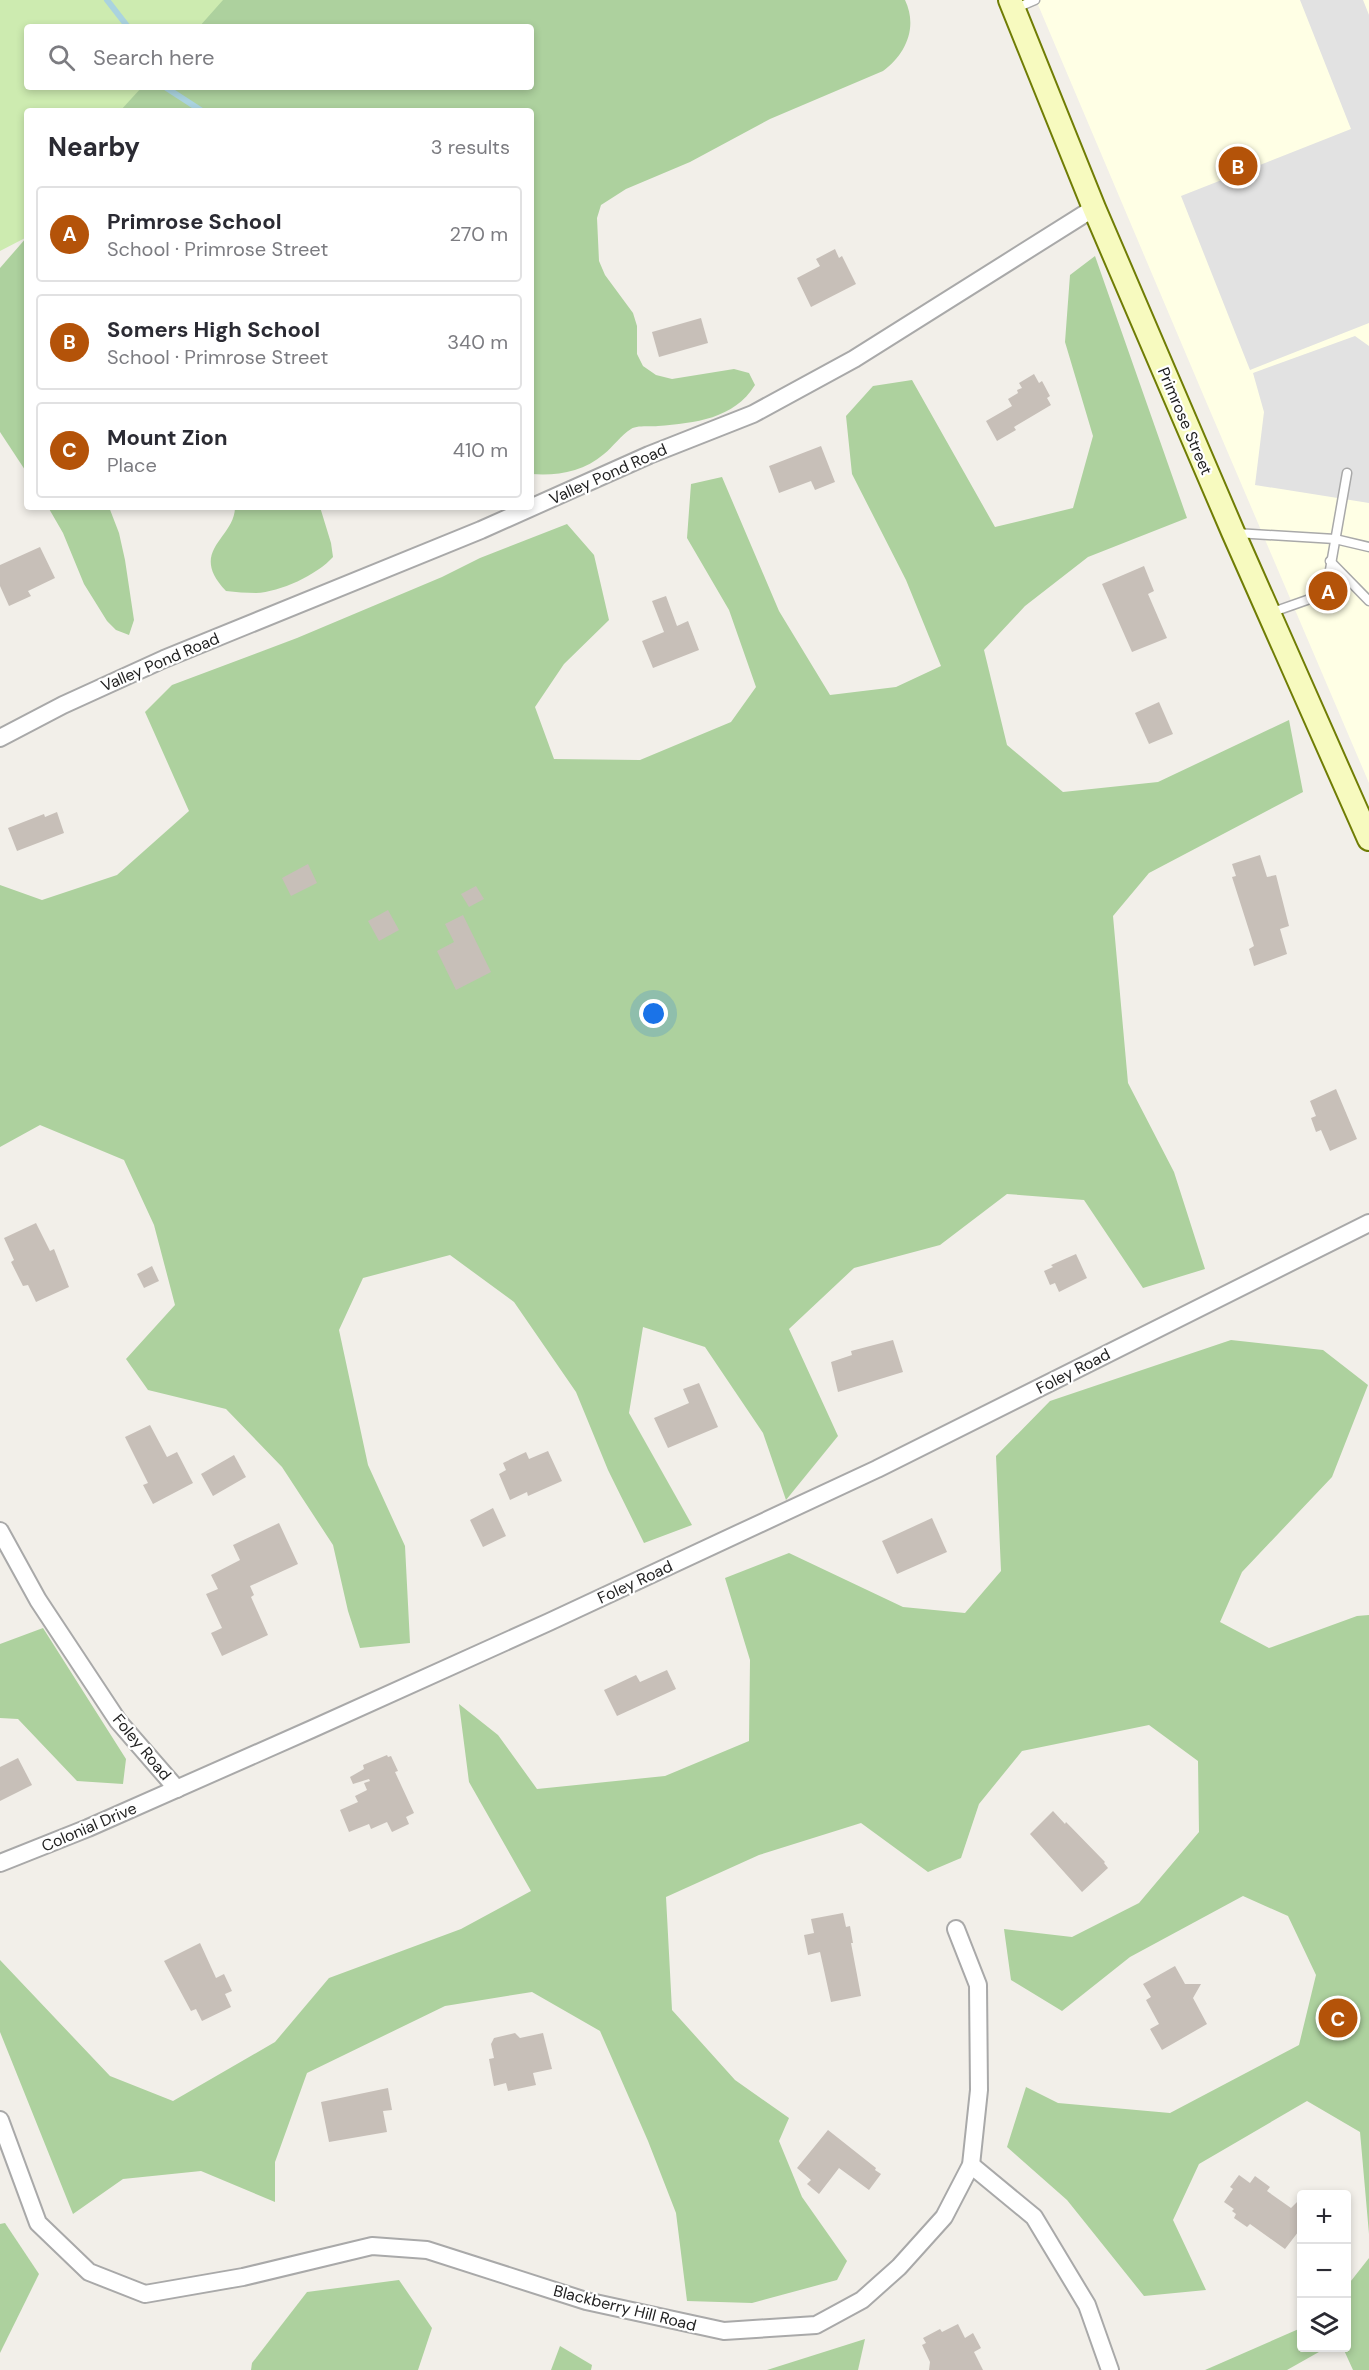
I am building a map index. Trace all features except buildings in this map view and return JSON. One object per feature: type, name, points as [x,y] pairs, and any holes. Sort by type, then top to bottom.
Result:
[{"type":"main road","name":"Primrose Street","points":[[1012,4],[1094,208],[1233,532],[1369,839]]},
{"type":"street","name":"Valley Pond Road","points":[[534,506],[649,455],[753,414],[854,359],[1094,208]]},
{"type":"street","name":"Valley Pond Road","points":[[0,738],[63,705],[164,659],[526,510]]},
{"type":"street","name":"Foley Road","points":[[0,1531],[38,1600],[118,1721],[177,1789],[549,1622],[877,1469],[1369,1223]]},
{"type":"street","name":"Colonial Drive","points":[[0,1863],[177,1789]]},
{"type":"street","name":"Blackberry Hill Road","points":[[0,2120],[38,2223],[89,2272],[145,2294],[243,2277],[372,2246],[427,2250],[586,2301],[724,2331],[816,2325],[861,2300],[899,2267],[944,2217],[970,2165],[979,2090],[978,1985],[956,1929]]},
{"type":"street","points":[[970,2165],[1034,2217],[1087,2305],[1110,2370]]},
{"type":"lane","points":[[1012,4],[1035,0]]},
{"type":"lane","points":[[1269,614],[1307,600],[1327,587],[1347,472]]},
{"type":"lane","points":[[1233,532],[1335,539],[1369,546]]},
{"type":"lane","points":[[1330,561],[1369,601]]},
{"type":"shaded area","points":[[1036,0],[1369,0],[1369,783],[1205,399]]},
{"type":"shaded area","points":[[1300,0],[1363,0],[1369,15],[1369,323],[1250,370],[1181,196],[1351,129]]},
{"type":"shaded area","points":[[1355,336],[1369,346],[1369,503],[1255,485],[1264,412],[1253,373]]},
{"type":"green space","points":[[0,0],[270,0],[242,24],[24,24],[24,90],[169,90],[148,108],[24,108],[24,239],[0,251]]},
{"type":"green space","points":[[223,0],[905,0],[909,10],[910,30],[908,39],[898,57],[883,71],[770,119],[690,162],[626,189],[601,205],[597,218],[599,261],[605,275],[633,313],[637,326],[637,354],[643,366],[656,375],[672,379],[734,369],[749,373],[755,385],[736,405],[725,412],[699,421],[634,428],[624,434],[596,460],[579,469],[560,473],[534,474],[534,108],[123,108],[139,90],[534,90],[534,24],[202,24]]},
{"type":"green space","points":[[24,240],[24,468],[0,432],[0,268]]},
{"type":"green space","points":[[1095,256],[1187,518],[1088,557],[1025,606],[984,650],[1007,745],[1063,792],[1158,782],[1289,720],[1303,792],[1149,873],[1113,916],[1128,1083],[1174,1172],[1205,1269],[1143,1288],[1084,1200],[1007,1194],[940,1245],[854,1268],[789,1329],[838,1436],[786,1500],[763,1433],[705,1347],[643,1327],[629,1413],[692,1525],[644,1543],[608,1470],[576,1392],[514,1302],[450,1255],[363,1278],[339,1330],[368,1465],[405,1546],[410,1643],[360,1648],[348,1611],[333,1545],[282,1467],[226,1409],[148,1390],[126,1359],[175,1305],[154,1225],[124,1160],[40,1125],[0,1147],[0,885],[42,900],[117,875],[189,811],[145,712],[172,685],[297,638],[442,577],[480,558],[567,524],[594,555],[609,620],[564,664],[535,707],[554,759],[640,760],[731,722],[756,687],[729,610],[687,538],[691,484],[722,477],[779,611],[830,695],[896,687],[941,666],[906,580],[852,474],[846,416],[873,386],[912,380],[995,527],[1073,508],[1093,436],[1065,342],[1070,275]]},
{"type":"green space","points":[[50,510],[110,510],[119,533],[125,560],[134,620],[129,635],[116,630],[107,621],[84,584],[63,533]]},
{"type":"green space","points":[[234,510],[321,510],[333,557],[318,570],[287,586],[256,593],[226,591],[215,577],[211,565],[216,546],[233,518]]},
{"type":"green space","points":[[1231,1340],[1323,1350],[1368,1385],[1332,1477],[1242,1572],[1220,1622],[1269,1648],[1357,1616],[1369,1615],[1369,2234],[1360,2132],[1307,2101],[1199,2164],[1173,2220],[1206,2290],[1144,2296],[1067,2200],[1007,2147],[1026,2087],[1058,2103],[1170,2113],[1299,2045],[1316,1975],[1288,1916],[1243,1896],[1130,1957],[1062,2011],[1011,1980],[1004,1929],[1072,1937],[1139,1903],[1199,1832],[1198,1761],[1149,1725],[1022,1751],[979,1804],[961,1858],[928,1872],[861,1823],[759,1855],[666,1897],[672,2010],[735,2080],[789,2118],[779,2141],[802,2197],[847,2261],[837,2280],[752,2303],[687,2301],[676,2213],[648,2141],[600,2031],[532,1992],[445,2006],[307,2073],[275,2162],[275,2202],[201,2171],[123,2179],[73,2214],[0,2032],[0,1960],[110,2076],[173,2101],[275,2042],[329,1978],[461,1929],[531,1891],[469,1782],[459,1704],[498,1735],[537,1789],[665,1776],[749,1741],[750,1660],[725,1578],[789,1553],[903,1607],[965,1613],[1001,1571],[996,1456],[1050,1401]]},
{"type":"green space","points":[[43,1628],[126,1759],[123,1784],[77,1781],[18,1719],[0,1718],[0,1644]]},
{"type":"green space","points":[[5,2223],[39,2274],[0,2353],[0,2224]]},
{"type":"green space","points":[[1369,2258],[1369,2370],[1353,2370],[1345,2352],[1351,2352],[1351,2281]]},
{"type":"green space","points":[[399,2280],[432,2328],[418,2370],[251,2370],[252,2363],[307,2292]]},
{"type":"green space","points":[[1297,2330],[1297,2352],[1319,2352],[1287,2370],[1205,2370]]},
{"type":"green space","points":[[865,2339],[858,2370],[767,2370]]},
{"type":"green space","points":[[560,2346],[592,2365],[591,2370],[551,2370]]},
{"type":"waterway","points":[[107,0],[126,24]]},
{"type":"waterway","points":[[170,90],[197,108]]},
{"type":"place","name":"Somers High School","points":[[1238,166]]},
{"type":"place","name":"Primrose School","points":[[1328,591]]},
{"type":"place","name":"Mount Zion","points":[[1338,2018]]}]
